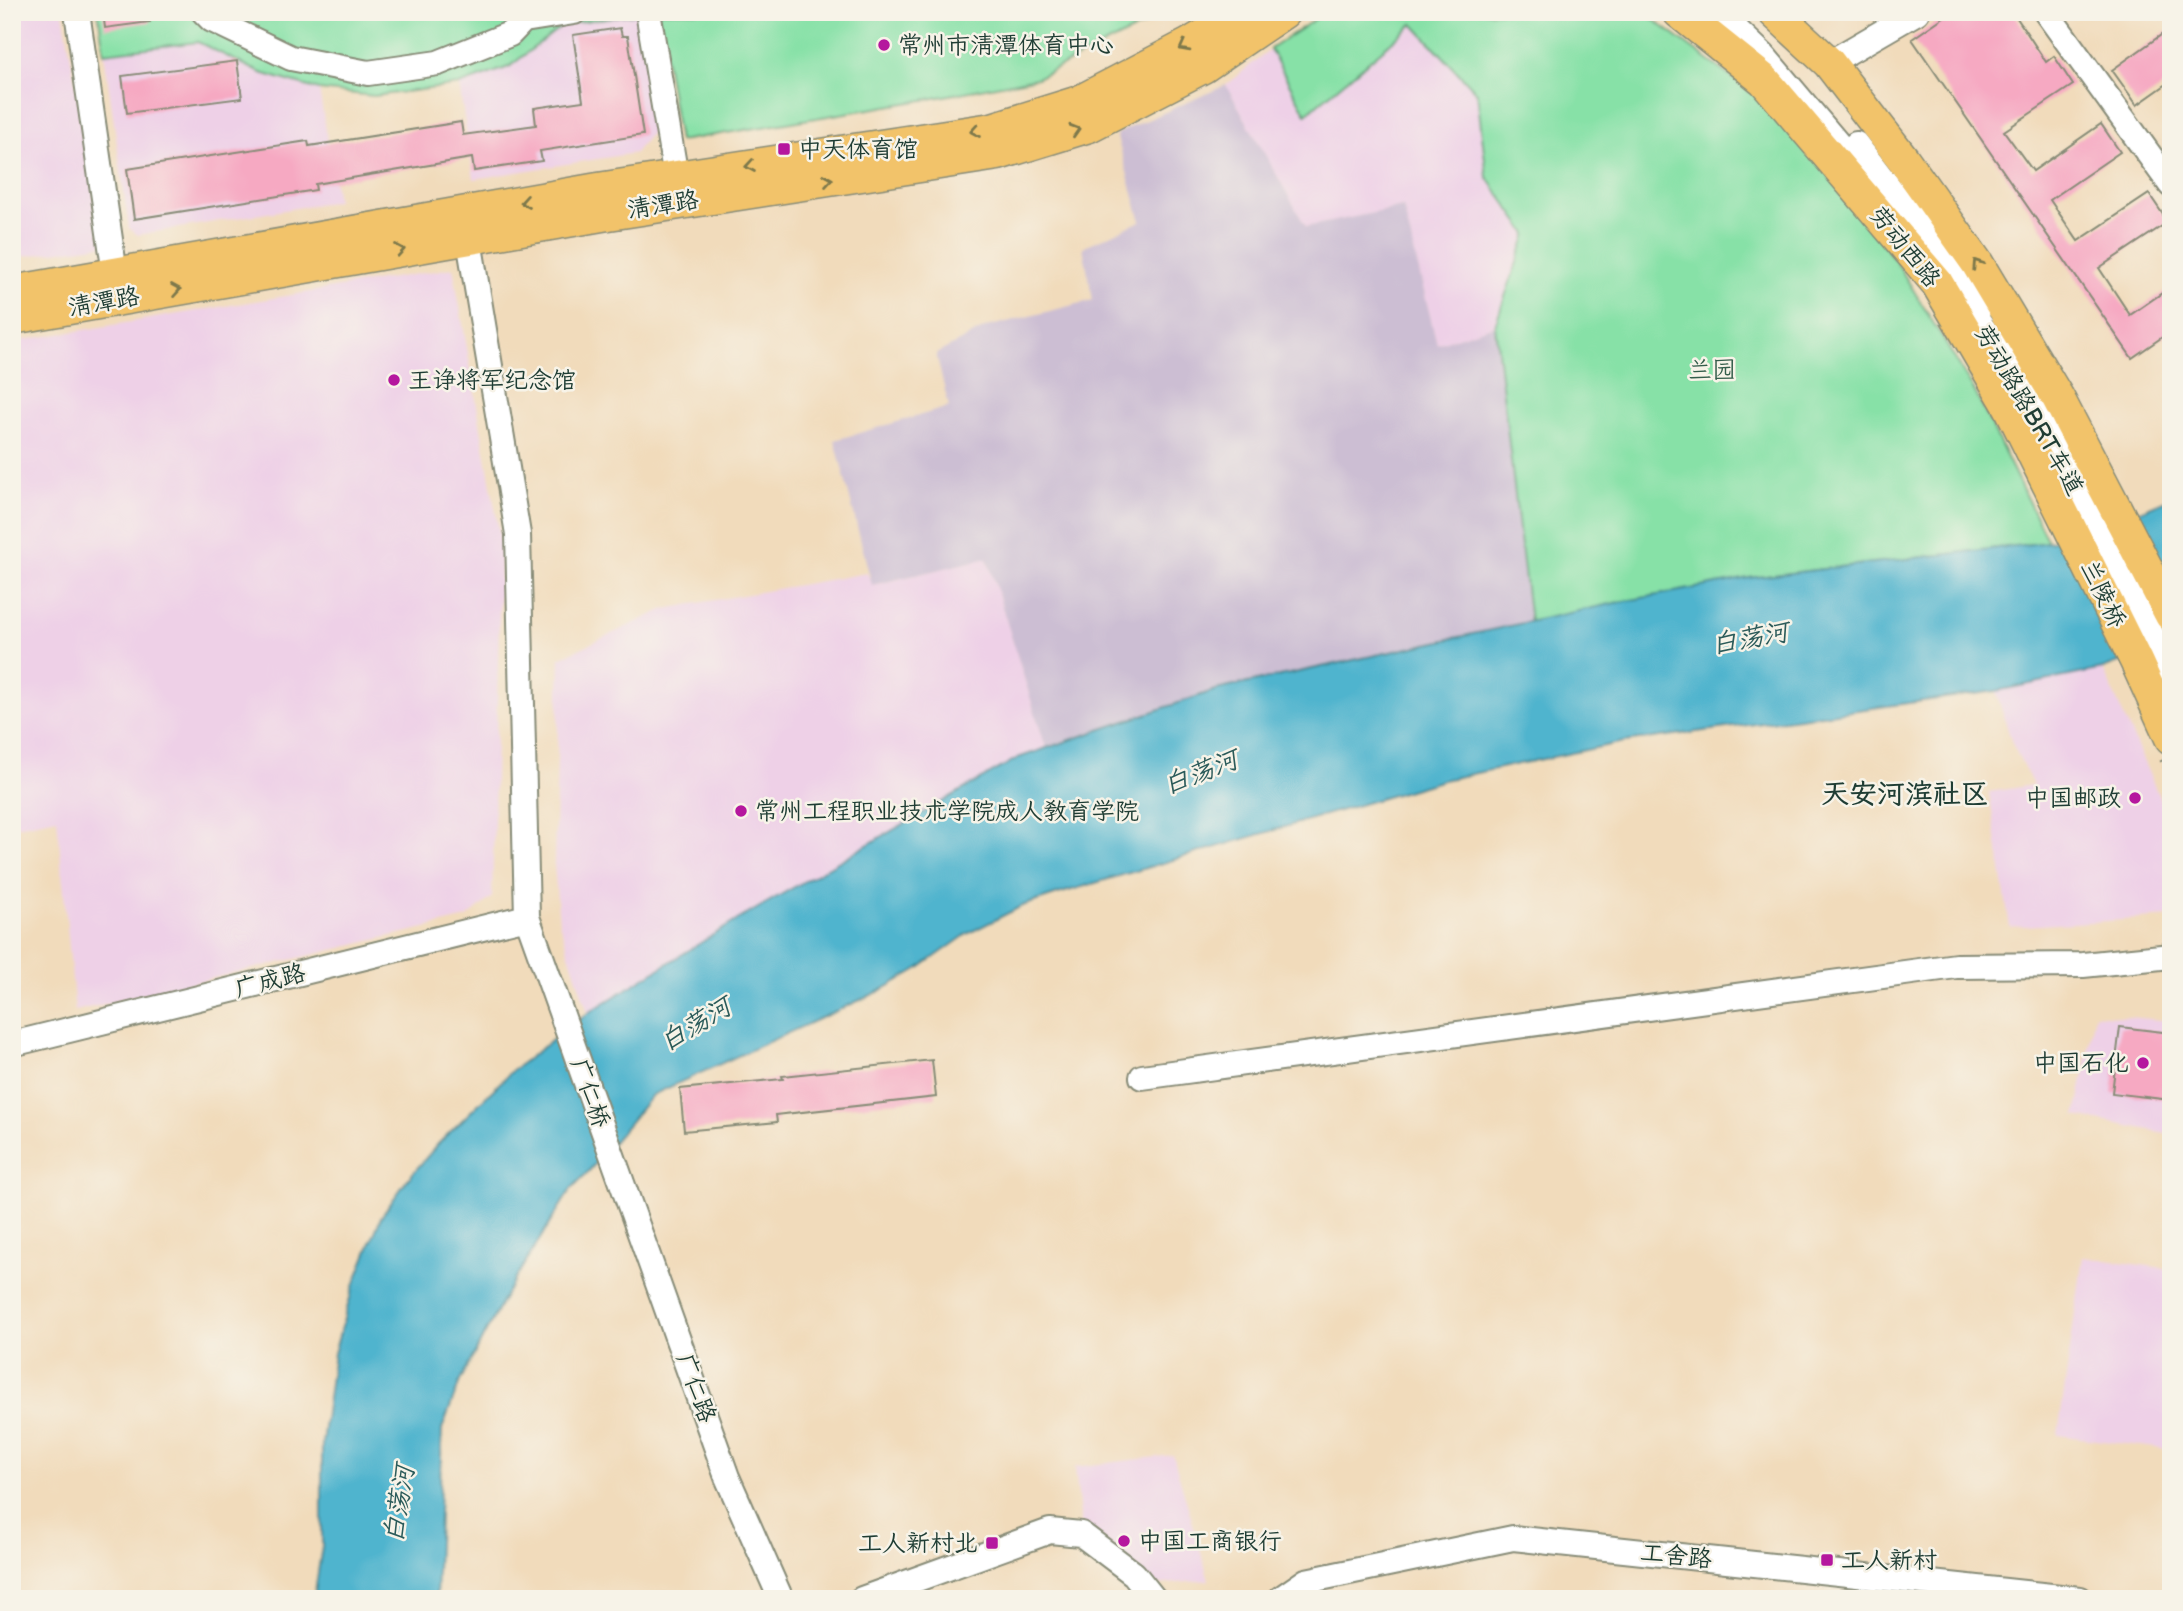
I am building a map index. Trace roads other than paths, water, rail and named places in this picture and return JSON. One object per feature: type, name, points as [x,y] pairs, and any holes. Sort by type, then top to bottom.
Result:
[{"type":"main road","name":"清潭路","points":[[12,318],[467,225],[676,177],[992,129],[1079,102],[1190,44],[1243,12]]},
{"type":"main road","name":"清潭路","points":[[12,292],[115,274],[467,225],[602,215],[998,154],[1089,126],[1203,67],[1284,12]]},
{"type":"main road","name":"劳动西路","points":[[1679,12],[1764,80],[1937,283],[2010,407],[2097,521]]},
{"type":"main road","name":"劳动西路","points":[[1774,12],[1829,63],[1904,160],[1977,263],[2058,398],[2097,521]]},
{"type":"main road","name":"兰陵桥","points":[[2097,521],[2171,615]]},
{"type":"main road","name":"兰陵桥","points":[[2097,521],[2162,654]]},
{"type":"main road","points":[[2162,654],[2171,715]]},
{"type":"main road","points":[[2162,654],[2171,738]]},
{"type":"street","points":[[77,12],[115,274]]},
{"type":"street","points":[[204,12],[212,20],[291,58],[368,73],[438,63],[510,34],[527,16],[574,12]]},
{"type":"street","points":[[648,12],[676,177]]},
{"type":"street","name":"劳动路路BRT车道","points":[[1718,12],[1763,55],[1819,119],[1941,269],[2009,365],[2097,521]]},
{"type":"street","points":[[1734,12],[1796,70],[1886,181],[1985,312],[2037,386],[2097,521]]},
{"type":"street","points":[[1829,63],[1917,12]]},
{"type":"street","points":[[2046,12],[2171,185]]},
{"type":"street","name":"广仁桥","points":[[467,225],[518,534],[527,917],[619,1174]]},
{"type":"street","name":"兰陵桥","points":[[2097,521],[2162,654]]},
{"type":"street","name":"广成路","points":[[12,1044],[527,917]]},
{"type":"street","points":[[1142,1077],[1956,966],[2083,965],[2171,956]]},
{"type":"street","name":"广仁路","points":[[619,1174],[727,1477],[781,1599]]},
{"type":"street","points":[[862,1599],[1051,1531],[1082,1534],[1134,1574],[1154,1599]]},
{"type":"street","name":"工舍路","points":[[1280,1599],[1306,1581],[1513,1538],[2080,1599]]},
{"type":"water","name":"白荡河","points":[[2171,498],[2171,643],[2103,669],[1996,691],[1624,742],[1443,780],[1058,894],[1022,906],[967,934],[918,969],[880,991],[652,1095],[571,1189],[507,1292],[460,1381],[442,1429],[436,1599],[314,1599],[322,1546],[322,1443],[334,1353],[353,1288],[381,1217],[407,1180],[438,1144],[513,1070],[588,1013],[739,919],[1018,758],[1216,690],[1615,603],[1749,578],[2048,542],[2099,528]]},
{"type":"place","name":"常州市清潭体育中心","points":[[884,45]]},
{"type":"place","name":"中天体育馆","points":[[784,149]]},
{"type":"place","name":"王诤将军纪念馆","points":[[394,380]]},
{"type":"place","name":"中国邮政","points":[[2135,798]]},
{"type":"place","name":"常州工程职业技术学院成人教育学院","points":[[741,811]]},
{"type":"place","name":"中国石化","points":[[2143,1063]]},
{"type":"place","name":"中国工商银行","points":[[1124,1541]]},
{"type":"place","name":"工人新村北","points":[[992,1543]]},
{"type":"place","name":"工人新村","points":[[1827,1560]]},
{"type":"district","name":"天安河滨社区","points":[[1905,794]]},
{"type":"park label","name":"兰园","points":[[1712,370]]}]
